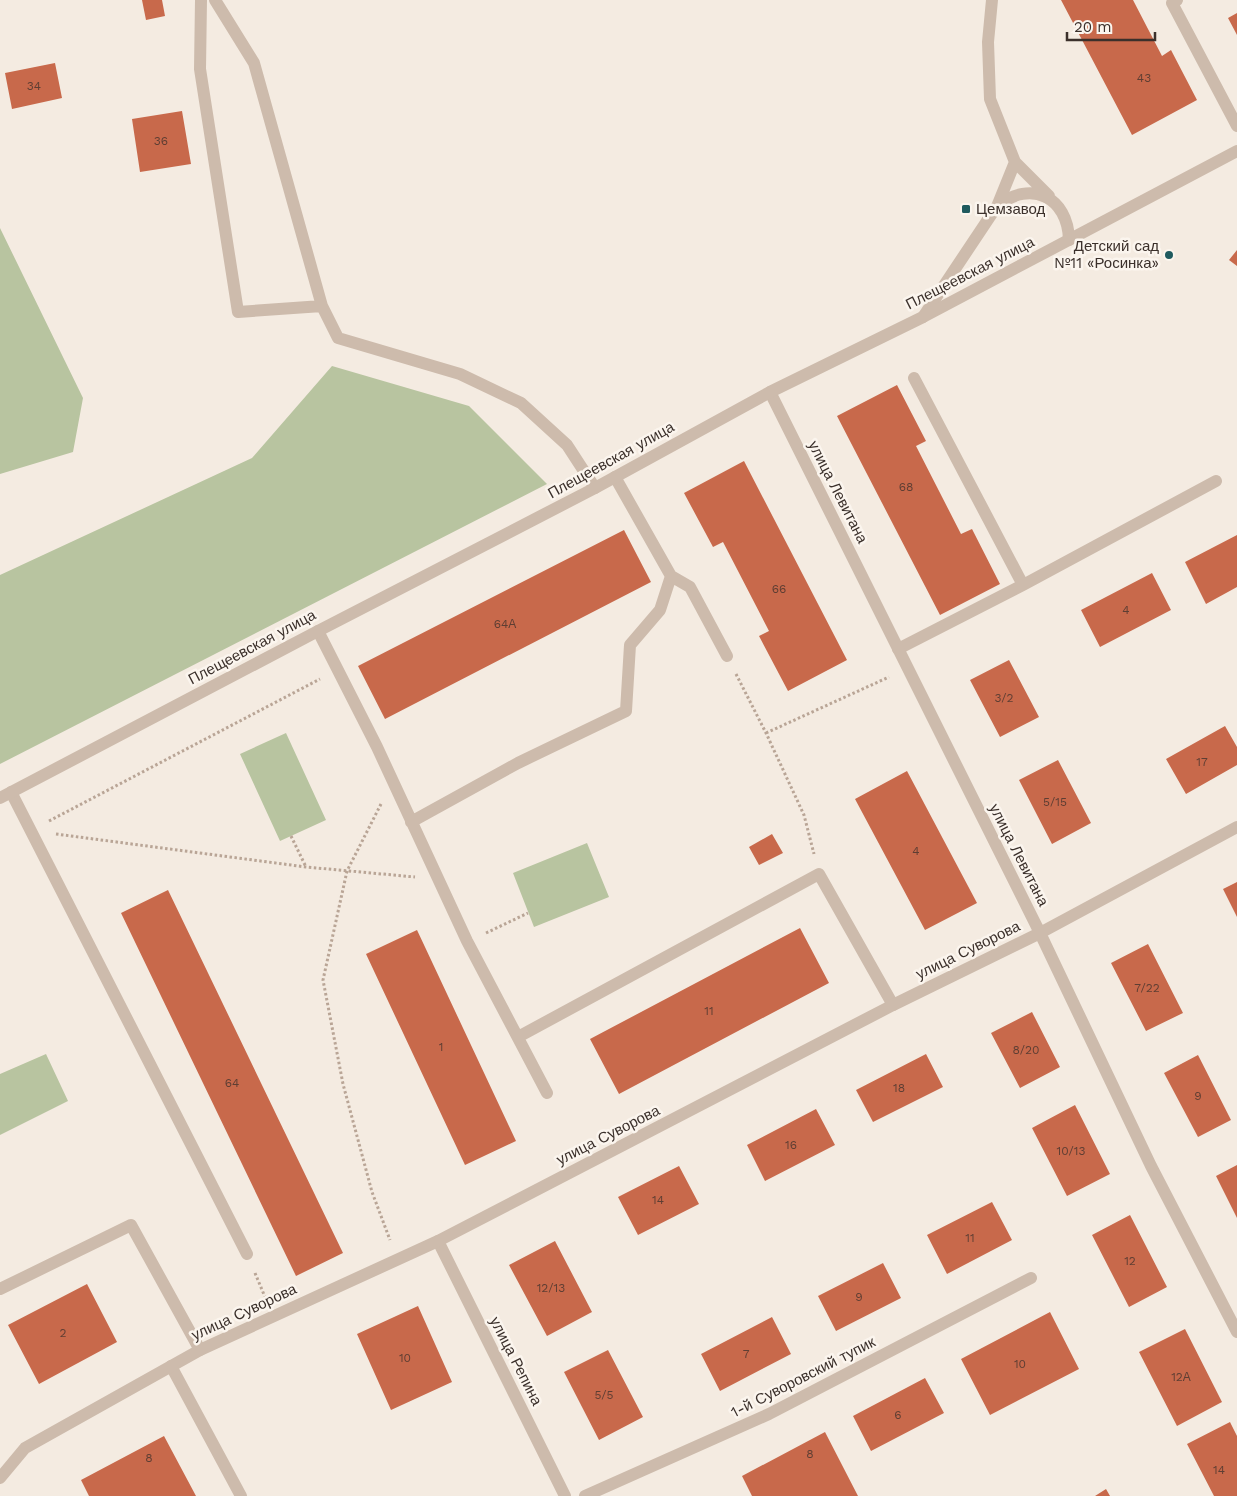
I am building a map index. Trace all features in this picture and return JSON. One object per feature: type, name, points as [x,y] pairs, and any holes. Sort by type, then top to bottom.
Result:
[{"type":"street","points":[[201,0],[200,69],[238,312],[322,306]]},
{"type":"street","points":[[216,0],[254,63],[322,306],[338,338],[460,374],[521,403],[567,445],[595,488]]},
{"type":"street","points":[[992,0],[988,42],[990,99],[1015,162],[1064,214],[1069,226],[1069,240]]},
{"type":"street","points":[[1173,1],[1237,126]]},
{"type":"street","name":"Плещеевская улица","points":[[6,795],[616,477],[770,392],[922,317],[1237,151]]},
{"type":"street","points":[[922,317],[997,206],[1015,162]]},
{"type":"street","points":[[997,206],[1008,198],[1020,193],[1046,196],[1056,204]]},
{"type":"street","points":[[914,378],[1023,585]]},
{"type":"street","name":"улица Левитана","points":[[770,392],[1040,933],[1151,1166],[1237,1332]]},
{"type":"street","points":[[616,477],[671,576],[690,587],[727,656]]},
{"type":"street","points":[[898,649],[1023,585],[1216,481]]},
{"type":"street","points":[[411,822],[518,763],[626,710],[630,645],[660,610],[671,576]]},
{"type":"street","points":[[318,631],[377,748],[467,942],[547,1093]]},
{"type":"street","points":[[6,795],[31,830],[247,1254]]},
{"type":"street","name":"улица Суворова","points":[[0,1478],[25,1448],[200,1350],[438,1241],[893,1005],[1040,933],[1237,827]]},
{"type":"street","points":[[518,1037],[819,874],[893,1005]]},
{"type":"street","points":[[0,1289],[131,1226],[200,1350]]},
{"type":"street","name":"улица Репина","points":[[438,1241],[565,1496]]},
{"type":"street","name":"1-й Суворовский тупик","points":[[585,1496],[769,1414],[1031,1278]]},
{"type":"street","points":[[171,1366],[241,1496]]},
{"type":"path","points":[[727,656],[766,733],[804,815],[819,874]]},
{"type":"path","points":[[766,733],[908,668]]},
{"type":"path","points":[[31,830],[329,674]]},
{"type":"path","points":[[382,802],[347,871],[323,980],[343,1084],[372,1192],[396,1260]]},
{"type":"path","points":[[31,830],[306,867],[425,878],[435,875]]},
{"type":"path","points":[[291,836],[306,867]]},
{"type":"path","points":[[467,942],[528,913]]},
{"type":"path","points":[[247,1254],[272,1316]]},
{"type":"green space","points":[[0,228],[83,398],[73,452],[0,474]]},
{"type":"green space","points":[[332,366],[469,406],[547,484],[0,764],[0,575],[252,458]]},
{"type":"green space","points":[[286,733],[326,820],[280,841],[240,754]]},
{"type":"green space","points":[[587,843],[609,897],[534,927],[513,873]]},
{"type":"green space","points":[[46,1054],[68,1101],[0,1135],[0,1074]]},
{"type":"building","points":[[142,0],[162,0],[165,16],[146,20]]},
{"type":"building","points":[[1061,0],[1133,0],[1162,56],[1171,50],[1197,100],[1132,135]]},
{"type":"building","points":[[1237,13],[1237,35],[1228,18]]},
{"type":"building","points":[[55,63],[62,98],[12,109],[5,73]]},
{"type":"building","points":[[182,111],[191,164],[140,172],[132,119]]},
{"type":"building","points":[[1237,250],[1237,266],[1229,260]]},
{"type":"building","points":[[897,385],[926,441],[916,446],[961,534],[972,529],[1000,584],[940,615],[837,416]]},
{"type":"building","points":[[744,461],[847,660],[788,691],[759,636],[769,631],[723,542],[713,547],[684,493]]},
{"type":"building","points":[[624,530],[651,582],[385,719],[358,666]]},
{"type":"building","points":[[1237,535],[1237,587],[1206,604],[1185,562]]},
{"type":"building","points":[[1152,573],[1171,610],[1100,647],[1081,610]]},
{"type":"building","points":[[1009,660],[1039,717],[1000,737],[970,680]]},
{"type":"building","points":[[1225,726],[1237,747],[1237,765],[1186,794],[1166,759]]},
{"type":"building","points":[[1058,760],[1091,823],[1052,844],[1019,780]]},
{"type":"building","points":[[907,771],[977,903],[925,930],[855,799]]},
{"type":"building","points":[[772,834],[783,853],[759,865],[749,847]]},
{"type":"building","points":[[1237,882],[1237,917],[1223,889]]},
{"type":"building","points":[[168,890],[343,1253],[296,1276],[121,913]]},
{"type":"building","points":[[800,928],[829,983],[619,1094],[590,1039]]},
{"type":"building","points":[[417,930],[516,1141],[465,1165],[366,954]]},
{"type":"building","points":[[1148,944],[1183,1013],[1146,1031],[1111,963]]},
{"type":"building","points":[[1032,1012],[1060,1067],[1020,1088],[991,1033]]},
{"type":"building","points":[[926,1054],[943,1087],[873,1122],[856,1090]]},
{"type":"building","points":[[1198,1055],[1231,1120],[1198,1137],[1164,1073]]},
{"type":"building","points":[[1075,1105],[1110,1174],[1067,1196],[1032,1128]]},
{"type":"building","points":[[816,1109],[835,1145],[765,1181],[747,1145]]},
{"type":"building","points":[[1237,1165],[1237,1218],[1216,1176]]},
{"type":"building","points":[[679,1166],[699,1204],[638,1235],[618,1197]]},
{"type":"building","points":[[992,1202],[1012,1240],[947,1274],[927,1235]]},
{"type":"building","points":[[1130,1215],[1167,1287],[1129,1307],[1092,1235]]},
{"type":"building","points":[[555,1241],[592,1312],[547,1336],[509,1265]]},
{"type":"building","points":[[883,1263],[901,1298],[836,1331],[818,1296]]},
{"type":"building","points":[[87,1284],[117,1342],[39,1384],[8,1325]]},
{"type":"building","points":[[418,1306],[452,1382],[391,1410],[357,1334]]},
{"type":"building","points":[[1050,1312],[1079,1369],[990,1415],[961,1359]]},
{"type":"building","points":[[772,1317],[791,1354],[720,1391],[701,1354]]},
{"type":"building","points":[[1185,1329],[1222,1402],[1177,1426],[1139,1352]]},
{"type":"building","points":[[608,1350],[643,1417],[599,1440],[564,1372]]},
{"type":"building","points":[[925,1378],[944,1413],[871,1451],[853,1416]]},
{"type":"building","points":[[1230,1422],[1237,1436],[1237,1496],[1214,1496],[1187,1444]]},
{"type":"building","points":[[825,1432],[858,1496],[752,1496],[742,1476]]},
{"type":"building","points":[[164,1436],[196,1496],[89,1496],[81,1480]]},
{"type":"building","points":[[1106,1489],[1110,1496],[1095,1496]]},
{"type":"place","name":"Цемзавод","points":[[966,209]]},
{"type":"place","name":"Детский сад №11 «Росинка»","points":[[1169,255]]}]
